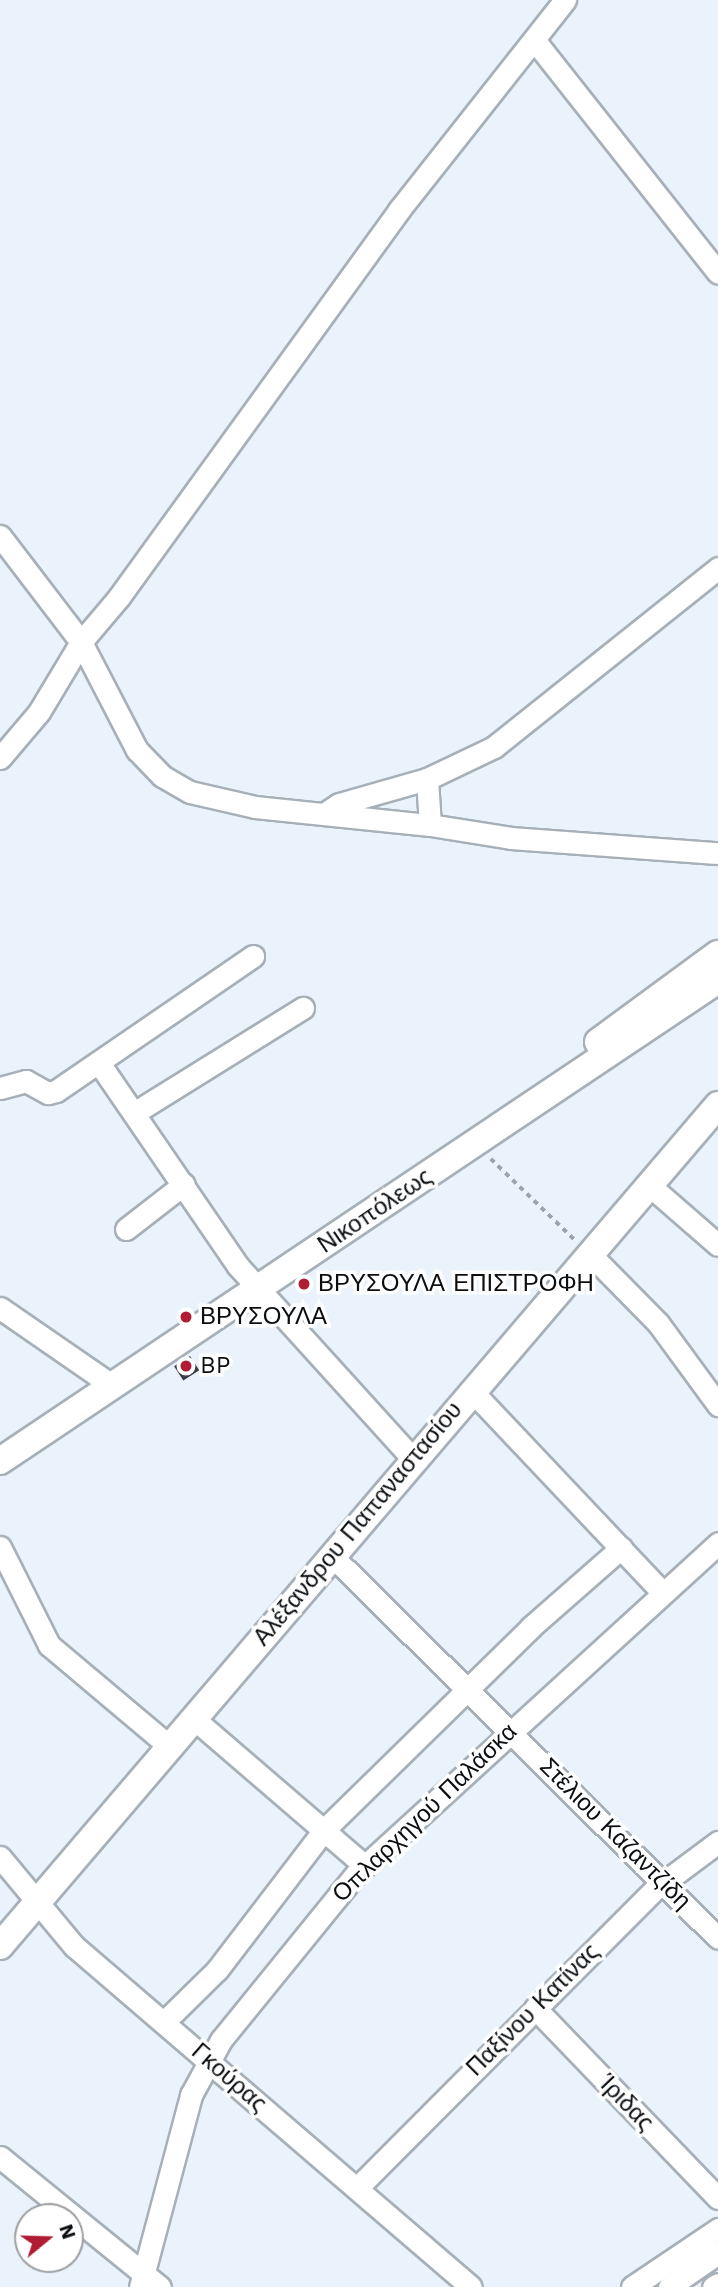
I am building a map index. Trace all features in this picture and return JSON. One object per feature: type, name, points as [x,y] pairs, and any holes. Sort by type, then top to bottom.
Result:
[{"type":"main road","name":"Νικοπόλεως","points":[[538,1098],[583,1053],[718,954]]},
{"type":"main road","name":"Νικοπόλεως","points":[[0,1461],[258,1291],[538,1098],[570,1082],[718,980]]},
{"type":"main road","name":"Αλέξανδρου Παπαναστασίου","points":[[0,1946],[412,1459],[718,1105]]},
{"type":"street","points":[[0,758],[45,703],[81,642],[119,597],[399,210],[565,0]]},
{"type":"street","points":[[535,41],[718,273]]},
{"type":"street","points":[[0,536],[81,642],[128,738],[162,776],[224,802],[327,812],[511,838],[716,853]]},
{"type":"street","points":[[327,812],[339,804],[427,779],[475,758],[509,737],[718,568]]},
{"type":"street","points":[[427,779],[430,825]]},
{"type":"street","points":[[0,1088],[26,1081],[48,1093],[57,1091],[253,956]]},
{"type":"street","points":[[134,1113],[303,1008]]},
{"type":"street","points":[[99,1063],[258,1291],[412,1459]]},
{"type":"street","points":[[126,1229],[184,1184]]},
{"type":"street","points":[[649,1185],[718,1245]]},
{"type":"street","points":[[590,1254],[653,1317],[718,1405]]},
{"type":"street","points":[[0,1308],[113,1386]]},
{"type":"street","points":[[471,1390],[662,1592]]},
{"type":"street","name":"Οπλαρχηγού Παλάσκα","points":[[148,2283],[186,2110],[207,2060],[365,1866],[511,1729],[718,1543]]},
{"type":"street","points":[[0,1547],[49,1646],[169,1746]]},
{"type":"street","points":[[164,2022],[217,1970],[324,1830],[549,1610],[621,1548]]},
{"type":"street","name":"Στέλιου Καζαντζίδη","points":[[331,1555],[511,1729],[718,1938]]},
{"type":"street","points":[[194,1718],[365,1866]]},
{"type":"street","name":"Παξίνου Κατίνας","points":[[358,2188],[663,1882],[718,1842]]},
{"type":"street","name":"Γκούρας","points":[[0,1857],[36,1904],[74,1946],[471,2287]]},
{"type":"street","name":"Ίριδας","points":[[535,2008],[718,2198]]},
{"type":"street","points":[[0,2157],[148,2283]]},
{"type":"street","points":[[632,2287],[718,2229]]},
{"type":"street","points":[[669,2287],[718,2253]]},
{"type":"street","points":[[713,2287],[718,2284]]},
{"type":"path","points":[[474,1143],[590,1254]]},
{"type":"building","points":[[190,1356],[199,1370],[183,1381],[174,1366]]},
{"type":"place","name":"ΒΡΥΣΟΥΛΑ ΕΠΙΣΤΡΟΦΗ","points":[[304,1284]]},
{"type":"place","name":"ΒΡΥΣΟΥΛΑ","points":[[186,1317]]},
{"type":"place","name":"BP","points":[[186,1366]]}]
